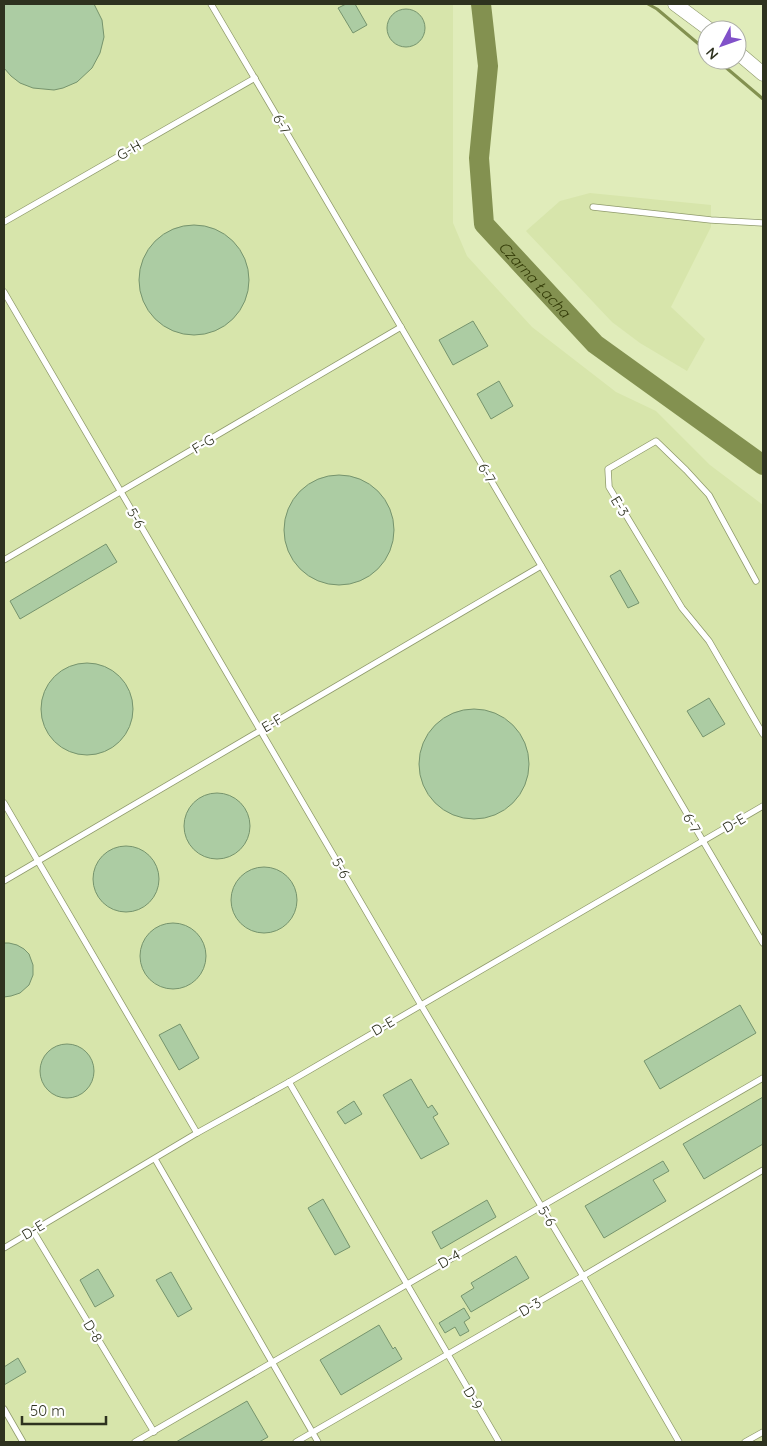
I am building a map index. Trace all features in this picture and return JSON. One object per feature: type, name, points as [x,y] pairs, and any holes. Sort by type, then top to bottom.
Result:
[{"type":"street","points":[[675,4],[697,20]]},
{"type":"street","points":[[747,60],[763,74]]},
{"type":"lane","name":"6-7","points":[[211,4],[763,943]]},
{"type":"lane","name":"G-H","points":[[4,222],[254,78]]},
{"type":"lane","points":[[593,208],[711,220],[763,223]]},
{"type":"lane","name":"5-6","points":[[4,292],[679,1442]]},
{"type":"lane","name":"F-G","points":[[4,560],[401,327]]},
{"type":"lane","name":"E-3","points":[[756,581],[709,495],[656,441],[608,469],[609,487],[682,608],[709,641],[763,734]]},
{"type":"lane","name":"E-F","points":[[4,881],[541,566]]},
{"type":"lane","points":[[4,803],[197,1133]]},
{"type":"lane","name":"D-E","points":[[4,1248],[197,1133],[289,1082],[763,806]]},
{"type":"lane","name":"D-4","points":[[136,1442],[763,1078]]},
{"type":"lane","name":"D-9","points":[[289,1082],[499,1442]]},
{"type":"lane","points":[[154,1159],[318,1442]]},
{"type":"lane","name":"D-3","points":[[296,1442],[763,1170]]},
{"type":"lane","name":"D-8","points":[[33,1231],[154,1432]]},
{"type":"lane","points":[[4,1409],[23,1442]]},
{"type":"lane","points":[[746,1442],[763,1432]]},
{"type":"shaded area","points":[[4,4],[453,4],[453,223],[467,256],[532,327],[616,392],[656,411],[710,465],[763,505],[763,1442],[4,1442]]},
{"type":"shaded area","points":[[590,193],[711,205],[711,227],[671,307],[705,339],[687,371],[640,343],[612,322],[526,231],[560,201]]},
{"type":"building","points":[[4,4],[94,4],[102,20],[104,37],[100,53],[92,68],[77,82],[54,90],[33,88],[20,83],[4,68]]},
{"type":"building","points":[[346,4],[355,4],[367,25],[353,33],[338,8]]},
{"type":"building","points":[[406,9],[419,15],[425,28],[419,41],[406,47],[393,41],[387,28],[393,15]]},
{"type":"building","points":[[194,225],[215,229],[233,241],[245,259],[249,280],[245,301],[233,319],[215,331],[194,335],[173,331],[155,319],[143,301],[139,280],[143,259],[155,241],[173,229]]},
{"type":"building","points":[[473,321],[488,346],[453,365],[439,340]]},
{"type":"building","points":[[499,381],[513,406],[491,419],[477,394]]},
{"type":"building","points":[[339,475],[360,479],[378,491],[390,509],[394,530],[390,551],[378,569],[360,581],[339,585],[318,581],[300,569],[288,551],[284,530],[288,509],[300,491],[318,479]]},
{"type":"building","points":[[106,544],[117,562],[20,619],[10,601]]},
{"type":"building","points":[[620,570],[639,603],[628,608],[610,576]]},
{"type":"building","points":[[87,663],[105,667],[120,676],[129,691],[133,709],[129,727],[120,742],[105,751],[87,755],[69,751],[54,742],[45,727],[41,709],[45,691],[54,676],[69,667]]},
{"type":"building","points":[[709,698],[725,724],[703,737],[687,711]]},
{"type":"building","points":[[474,709],[495,713],[513,725],[525,743],[529,764],[525,785],[513,803],[495,815],[474,819],[453,815],[435,803],[423,785],[419,764],[423,743],[435,725],[453,713]]},
{"type":"building","points":[[211,793],[223,793],[235,798],[245,808],[250,820],[248,839],[235,854],[223,859],[211,859],[199,854],[189,844],[184,832],[184,820],[189,808],[199,798]]},
{"type":"building","points":[[120,846],[132,846],[144,851],[154,861],[159,873],[157,892],[144,907],[132,912],[120,912],[108,907],[98,897],[93,885],[93,873],[98,861],[108,851]]},
{"type":"building","points":[[258,867],[270,867],[282,872],[292,882],[297,894],[295,913],[282,928],[270,933],[258,933],[246,928],[236,918],[231,906],[231,894],[236,882],[246,872]]},
{"type":"building","points":[[167,923],[179,923],[191,928],[201,938],[206,950],[204,969],[191,984],[179,989],[167,989],[155,984],[145,974],[140,962],[140,950],[145,938],[155,928]]},
{"type":"building","points":[[4,943],[17,945],[29,954],[33,965],[33,975],[29,985],[20,993],[4,997]]},
{"type":"building","points":[[740,1005],[756,1033],[660,1089],[644,1061]]},
{"type":"building","points":[[180,1024],[199,1058],[179,1070],[159,1035]]},
{"type":"building","points":[[67,1044],[77,1046],[86,1052],[92,1061],[94,1071],[92,1081],[86,1090],[77,1096],[67,1098],[57,1096],[48,1090],[42,1081],[40,1071],[42,1061],[48,1052],[57,1046]]},
{"type":"building","points":[[411,1079],[428,1108],[432,1105],[438,1114],[433,1117],[449,1144],[421,1159],[383,1095]]},
{"type":"building","points":[[763,1097],[763,1144],[704,1179],[683,1144]]},
{"type":"building","points":[[354,1101],[362,1114],[345,1124],[337,1112]]},
{"type":"building","points":[[663,1161],[669,1171],[653,1180],[666,1201],[604,1238],[585,1206]]},
{"type":"building","points":[[323,1199],[350,1247],[335,1255],[308,1208]]},
{"type":"building","points":[[487,1200],[496,1217],[441,1249],[432,1232]]},
{"type":"building","points":[[516,1256],[529,1278],[471,1312],[461,1296],[474,1288],[471,1283]]},
{"type":"building","points":[[98,1269],[114,1296],[95,1307],[80,1280]]},
{"type":"building","points":[[171,1272],[192,1309],[178,1317],[156,1280]]},
{"type":"building","points":[[464,1308],[470,1318],[464,1322],[469,1331],[460,1336],[455,1327],[445,1333],[439,1323]]},
{"type":"building","points":[[379,1325],[393,1349],[395,1347],[402,1359],[341,1395],[320,1360]]},
{"type":"building","points":[[18,1358],[26,1372],[4,1385],[4,1367]]},
{"type":"building","points":[[247,1401],[268,1437],[259,1442],[176,1442]]},
{"type":"waterway","name":"Czarna Łacha","points":[[481,4],[488,66],[479,158],[484,224],[595,344],[763,465]]},
{"type":"waterway","points":[[648,4],[657,9],[697,43]]},
{"type":"waterway","points":[[729,70],[763,99]]}]
